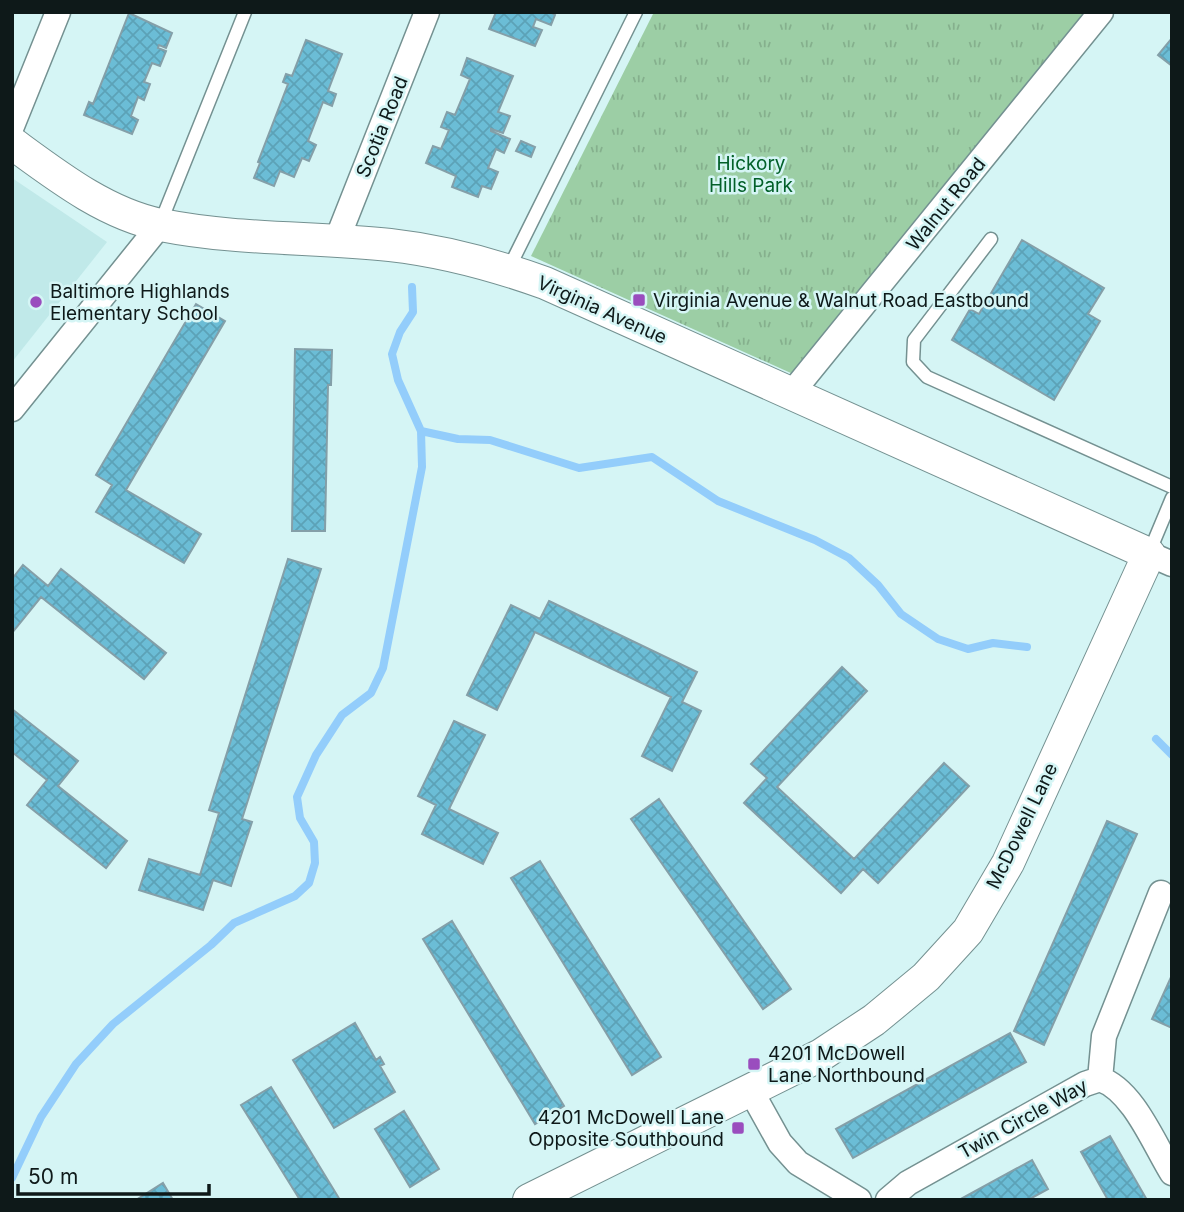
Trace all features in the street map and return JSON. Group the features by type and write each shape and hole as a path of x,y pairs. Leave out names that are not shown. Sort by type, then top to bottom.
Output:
{"street":[{"path":"12,125 58,12"},
{"name":"Scotia Road","path":"336,242 427,12"},
{"name":"Walnut Road","path":"790,395 1101,12"},
{"name":"Virginia Avenue","path":"12,143 60,178 95,199 160,225 434,252 507,270 545,283 1160,559"},
{"path":"12,408 160,225"},
{"name":"McDowell Lane","path":"530,1200 821,1055 874,1020 926,977 968,931 1008,863 1160,559"},
{"name":"Twin Circle Way","path":"888,1200 908,1183 1085,1084 1100,1079 1104,1036 1161,893"},
{"path":"1100,1079 1114,1083 1125,1094 1172,1173"},
{"path":"751,1091 780,1143 798,1163 859,1200"}],"lane":[{"path":"160,225 245,12"},
{"path":"507,270 636,12"},
{"path":"991,239 914,341 914,362 927,377 1172,487"},
{"path":"1160,559 1172,498"}],"shaded area":[{"name":"Baltimore Highlands Elementary School","path":"12,178 107,242 12,362"}],"green space":[{"name":"Hickory Hills Park","path":"654,12 1092,12 793,374 531,256"}],"building":[{"path":"496,12 550,12 555,15 551,25 536,19 533,27 542,30 535,46 489,29"},
{"path":"129,13 172,33 166,48 159,45 158,48 166,51 160,66 152,63 144,82 150,84 144,100 138,97 131,116 138,120 132,134 84,115 89,102 93,104"},
{"path":"1172,38 1172,66 1158,55"},
{"path":"306,40 342,54 328,91 336,94 332,106 323,102 308,141 316,145 309,161 302,158 294,177 280,171 274,186 254,178 288,84 283,82 286,74 292,76"},
{"path":"467,58 513,76 498,112 510,116 503,133 491,129 510,139 504,153 496,149 488,168 498,172 491,189 482,186 478,197 452,187 456,176 426,163 433,146 441,149 449,130 441,127 447,112 455,115 470,79 461,75"},
{"path":"521,141 535,147 531,157 516,151"},
{"path":"1022,240 1104,288 1088,314 1100,321 1054,400 952,340 970,309 979,314"},
{"path":"196,304 225,321 126,490 201,534 184,563 96,512 112,485 96,475"},
{"path":"295,349 332,350 331,385 328,385 325,531 292,531"},
{"path":"288,559 321,569 242,819 252,822 231,886 213,880 203,910 139,890 149,859 200,875 219,813 209,810"},
{"path":"23,565 48,586 61,569 166,653 144,679 41,597 12,633 12,579"},
{"path":"549,601 697,672 682,702 701,711 672,771 642,756 671,697 535,632 497,710 467,695 511,605 540,619"},
{"path":"842,667 867,691 777,787 854,859 944,763 969,786 878,883 863,869 841,893 744,803 767,778 751,764"},
{"path":"12,709 78,761 58,786 127,841 106,868 27,805 47,780 12,752"},
{"path":"454,721 485,735 449,809 498,833 483,864 422,834 436,805 418,796"},
{"path":"659,799 791,989 763,1009 631,819"},
{"path":"1107,821 1137,834 1044,1045 1014,1031"},
{"path":"540,861 661,1057 632,1075 511,878"},
{"path":"452,921 564,1106 535,1124 423,939"},
{"path":"1172,975 1172,1028 1152,1019"},
{"path":"355,1023 376,1060 380,1057 384,1064 380,1066 395,1092 334,1128 293,1060"},
{"path":"1010,1033 1026,1062 853,1158 836,1129"},
{"path":"271,1087 340,1200 300,1200 241,1105"},
{"path":"404,1111 439,1169 410,1187 375,1129"},
{"path":"1110,1136 1147,1200 1108,1200 1081,1152"},
{"path":"1032,1160 1048,1189 1028,1200 959,1200"},
{"path":"163,1183 173,1200 136,1200"}],"waterway":[{"path":"12,1178 41,1117 76,1064 113,1024 211,945 234,923 295,896 309,883 315,863 314,842 300,818 297,797 316,755 342,715 371,693 383,668 422,467 421,431 398,380 392,354 400,332 413,312 412,287"},
{"path":"421,431 458,439 490,440 579,468 652,457 718,501 815,540 849,558 878,585 901,614 938,639 968,649 993,643 1027,647"},
{"path":"1156,739 1172,755"}],"place":[{"name":"Virginia Avenue & Walnut Road Eastbound","path":"639,300"},
{"name":"Baltimore Highlands Elementary School","path":"36,302"},
{"name":"4201 McDowell Lane Northbound","path":"754,1064"},
{"name":"4201 McDowell Lane Opposite Southbound","path":"738,1128"}]}
